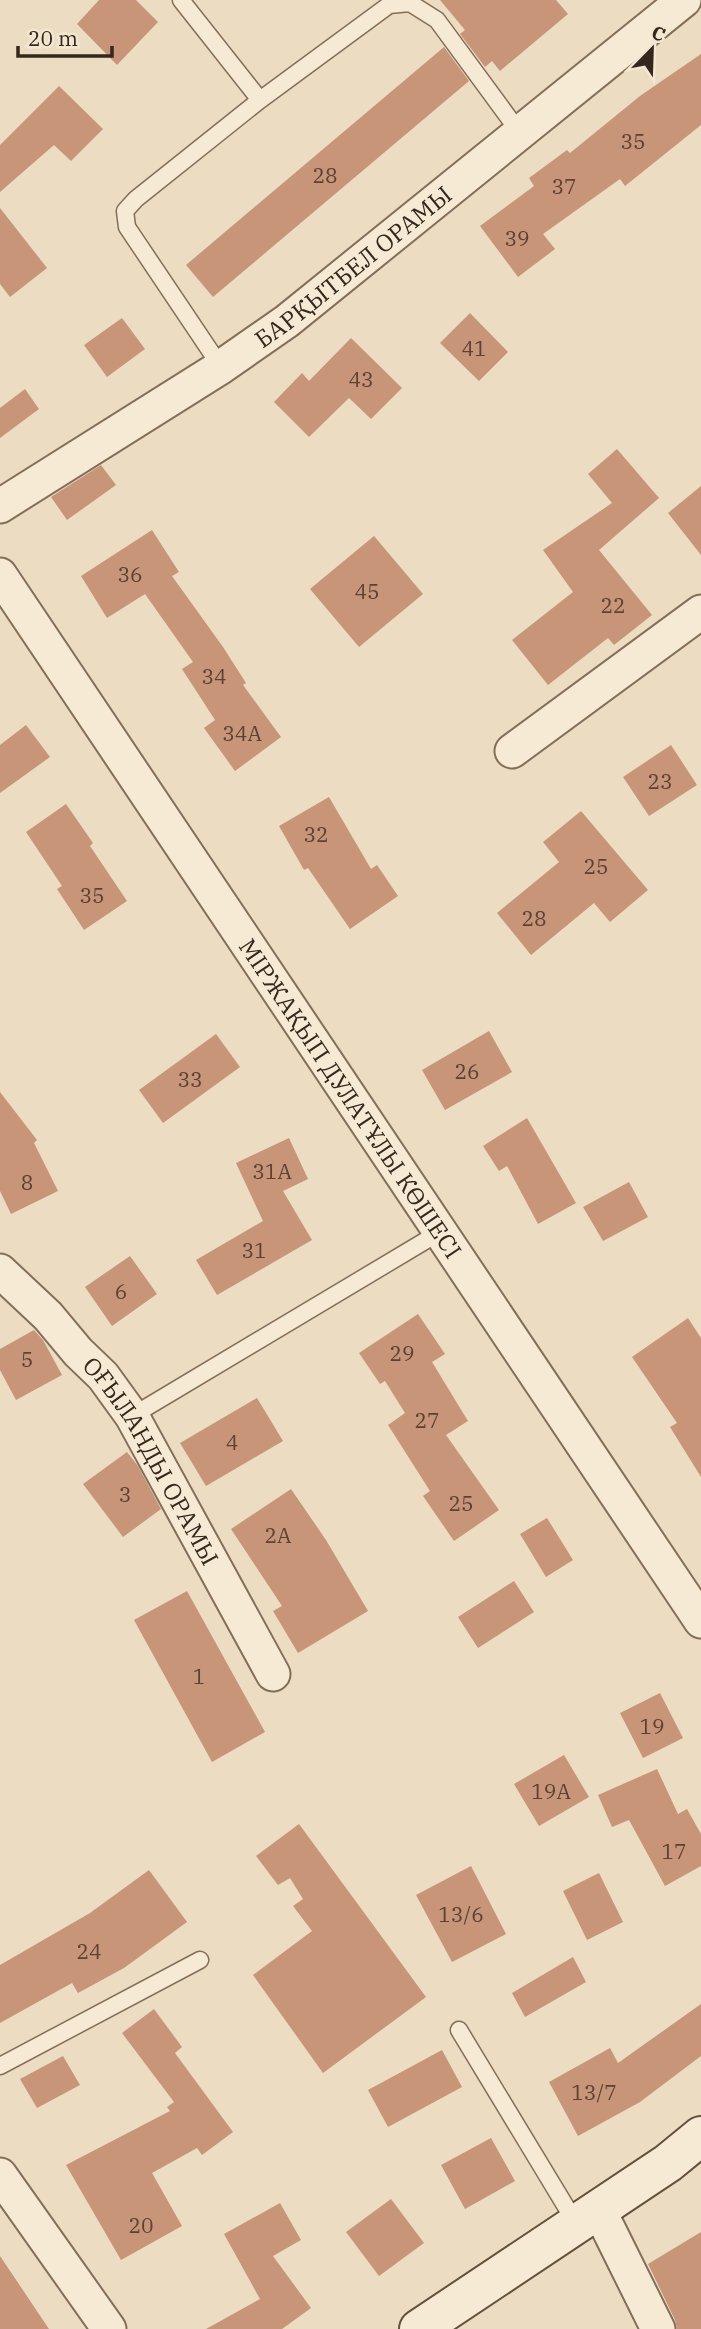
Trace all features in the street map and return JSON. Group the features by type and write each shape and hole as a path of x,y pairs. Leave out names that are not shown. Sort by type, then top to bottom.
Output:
{"main road":[{"path":"419,2329 668,2163 701,2136"}],"street":[{"name":"БАРҚЫТБЕЛ ОРАМЫ","path":"0,506 221,367 287,321 684,0"},
{"name":"МІРЖАҚЫП ДУЛАТҰЛЫ КӨШЕСІ","path":"0,575 701,1621"},
{"path":"512,751 701,612"},
{"name":"ОҒЫЛАНДЫ ОРАМЫ","path":"0,1271 48,1316 78,1352 103,1376 132,1416 273,1674"},
{"path":"0,2175 109,2329"},
{"path":"588,2217 658,2329"}],"lane":[{"path":"181,0 260,100"},
{"path":"221,367 127,227 125,211 136,199 260,100 389,5 410,4 437,20 520,133"},
{"path":"132,1416 440,1232"},
{"path":"0,2066 200,1960"},
{"path":"459,2030 588,2217"}],"building":[{"path":"99,0 136,0 158,22 117,65 77,24"},
{"path":"440,0 556,0 568,14 500,71 492,61 485,67 460,34 465,30"},
{"path":"444,47 469,81 213,297 186,265"},
{"path":"701,54 701,125 625,186 620,179 543,234 555,249 518,277 480,226 534,186 529,178 567,150 570,153 640,96"},
{"path":"59,86 103,129 71,161 54,145 0,192 0,145"},
{"path":"0,208 47,268 10,297 0,284"},
{"path":"470,313 508,352 479,381 440,343"},
{"path":"122,318 145,349 107,377 84,345"},
{"path":"351,338 402,388 371,419 349,398 309,437 274,402 302,373 309,381"},
{"path":"25,389 39,409 0,438 0,408"},
{"path":"617,449 659,498 599,550 652,615 614,645 608,638 548,685 512,640 573,592 543,550 612,503 588,474"},
{"path":"101,465 116,485 67,520 51,497"},
{"path":"701,486 701,555 668,513"},
{"path":"152,530 179,572 172,576 223,647 246,683 243,685 281,737 235,771 204,728 215,720 182,669 193,662 145,594 107,618 81,576"},
{"path":"374,536 423,594 359,647 310,589"},
{"path":"26,725 50,757 0,793 0,745"},
{"path":"671,745 697,785 649,816 623,777"},
{"path":"329,797 371,869 377,865 398,896 350,929 308,868 304,870 279,826"},
{"path":"66,804 127,901 84,930 57,889 62,886 26,832"},
{"path":"581,811 648,890 610,922 594,903 531,955 497,913 559,862 543,842"},
{"path":"489,1031 512,1072 445,1110 422,1070"},
{"path":"216,1034 240,1067 163,1123 139,1090"},
{"path":"0,1092 37,1140 34,1143 58,1191 11,1214 0,1191"},
{"path":"527,1118 576,1203 538,1224 507,1166 499,1171 483,1146"},
{"path":"289,1138 308,1179 283,1191 312,1240 217,1295 196,1260 263,1221 236,1163"},
{"path":"629,1182 648,1217 603,1241 583,1207"},
{"path":"130,1256 157,1294 112,1326 85,1287"},
{"path":"418,1314 445,1354 432,1362 468,1421 446,1435 499,1510 454,1541 423,1496 430,1491 388,1425 405,1413 385,1381 380,1384 359,1353"},
{"path":"688,1318 701,1338 701,1477 670,1427 677,1423 632,1357"},
{"path":"34,1330 43,1340 62,1375 16,1400 0,1370 0,1349"},
{"path":"257,1398 283,1441 206,1486 180,1443"},
{"path":"127,1452 138,1466 161,1509 123,1537 83,1484"},
{"path":"291,1489 326,1540 368,1611 298,1653 273,1611 282,1606 231,1529"},
{"path":"547,1518 573,1560 546,1577 520,1534"},
{"path":"514,1581 534,1612 478,1648 458,1617"},
{"path":"187,1591 265,1732 212,1762 134,1620"},
{"path":"660,1693 683,1738 643,1758 620,1713"},
{"path":"564,1755 589,1797 539,1826 514,1784"},
{"path":"657,1769 678,1814 687,1809 701,1834 701,1866 665,1886 629,1820 612,1827 598,1795"},
{"path":"299,1824 426,1997 323,2073 253,1975 312,1931 293,1906 303,1899 290,1878 278,1885 256,1856"},
{"path":"471,1866 506,1934 452,1962 416,1895"},
{"path":"149,1870 187,1922 124,1968 78,1993 72,1983 0,2023 0,1965 90,1913"},
{"path":"599,1873 623,1922 587,1940 563,1891"},
{"path":"573,1957 586,1982 525,2017 512,1993"},
{"path":"701,2004 701,2056 640,2102 578,2136 549,2082 610,2048 618,2063"},
{"path":"154,2009 182,2047 175,2053 233,2132 202,2155 197,2148 152,2173 182,2226 121,2260 66,2165 170,2111 167,2107 174,2102 122,2033"},
{"path":"442,2050 462,2087 388,2127 368,2090"},
{"path":"63,2056 80,2085 37,2108 20,2079"},
{"path":"491,2138 515,2181 465,2209 441,2165"},
{"path":"391,2199 424,2243 379,2276 346,2232"},
{"path":"280,2203 301,2240 273,2256 311,2308 282,2329 206,2329 260,2299 224,2234"},
{"path":"701,2232 701,2329 677,2329 648,2264"},
{"path":"0,2256 49,2329 0,2329"}]}
